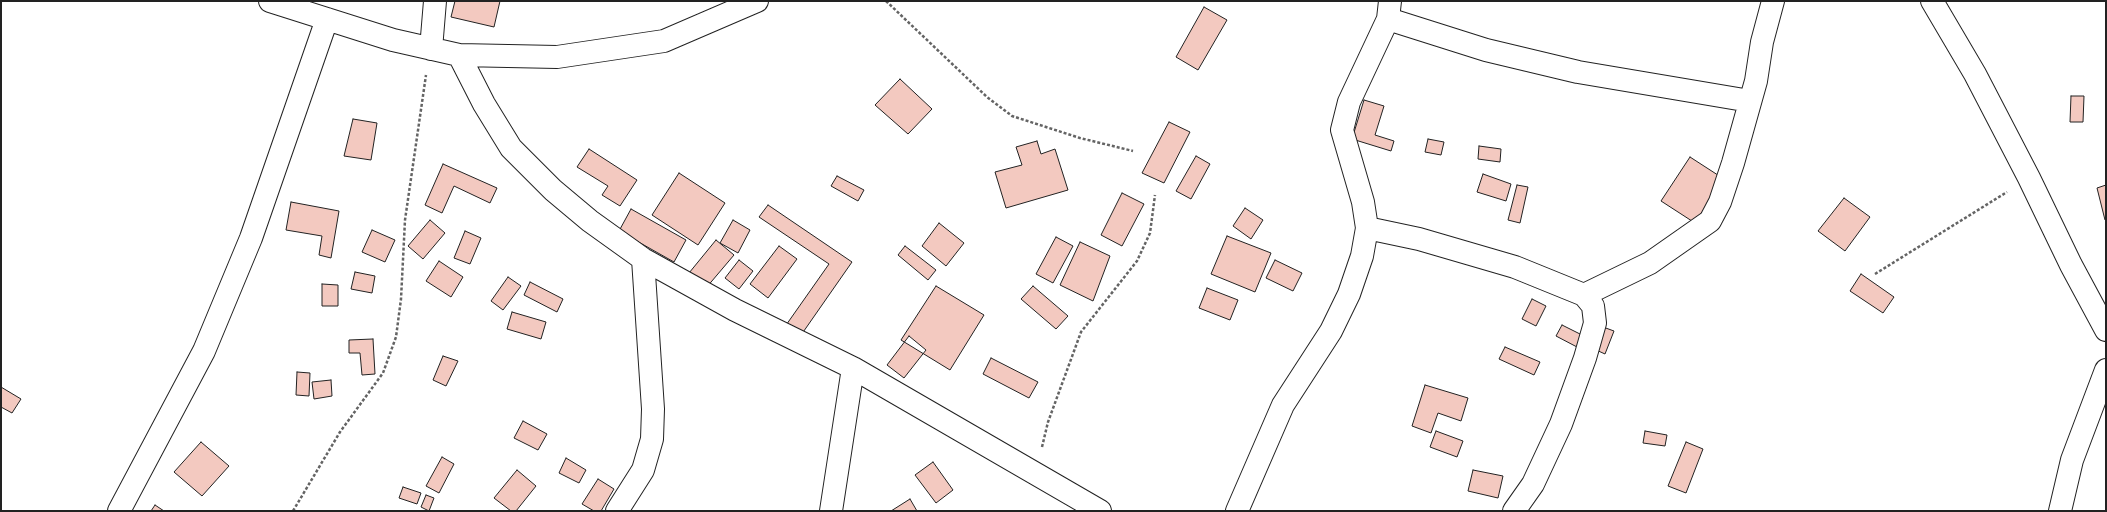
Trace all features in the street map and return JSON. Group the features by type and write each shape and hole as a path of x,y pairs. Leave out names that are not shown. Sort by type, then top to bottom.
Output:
{"street":[{"path":"270,1 393,40 458,55 557,57 664,41 758,1"},
{"path":"431,49 435,1"},
{"path":"1584,295 1650,263 1710,221 1720,202 1750,101 1773,1"},
{"path":"1932,1 1975,74 2029,178 2071,265 2106,330"},
{"path":"1237,511 1283,405 1331,331 1349,294 1362,256 1367,228 1363,202 1342,130 1348,102 1389,10 1486,50 1578,72 1750,101"},
{"path":"119,511 204,351 252,238 327,19"},
{"path":"458,55 484,104 511,148 553,190 590,221 643,259 735,310 853,368 1037,473 1100,511"},
{"path":"1367,228 1419,239 1515,267 1584,295 1593,306 1595,324 1585,358 1561,424 1533,484 1514,511"},
{"path":"617,511 643,470 652,439 653,409 643,259"},
{"path":"831,511 853,368"},
{"path":"2060,511 2072,460 2106,370"}],"path":[{"path":"886,1 987,97 1012,116 1080,138 1133,151"},
{"path":"293,511 340,432 383,373 396,337 401,299 405,220 420,110 431,49"},
{"path":"1875,274 2029,178"},
{"path":"1037,473 1048,422 1081,332 1137,261 1150,233 1155,195"}],"building":[{"path":"455,1 500,1 494,27 451,17"},
{"path":"1204,7 1227,20 1198,70 1176,57"},
{"path":"900,79 932,109 908,134 875,105"},
{"path":"2071,96 2084,96 2083,122 2070,122"},
{"path":"1364,100 1384,106 1375,135 1394,141 1391,151 1352,139"},
{"path":"353,119 377,123 371,160 344,156"},
{"path":"1169,122 1190,132 1164,183 1142,173"},
{"path":"1428,139 1444,142 1441,155 1425,152"},
{"path":"1037,141 1041,154 1055,149 1068,190 1006,208 995,172 1022,165 1016,147"},
{"path":"1479,146 1501,149 1500,162 1478,159"},
{"path":"589,149 637,180 620,206 602,195 608,186 577,167"},
{"path":"1196,156 1210,164 1191,199 1176,191"},
{"path":"1690,157 1724,179 1695,223 1661,201"},
{"path":"443,164 497,188 490,203 454,186 442,213 425,205"},
{"path":"679,173 725,203 698,245 652,215"},
{"path":"1483,174 1511,184 1506,201 1477,192"},
{"path":"837,176 864,190 858,201 831,186"},
{"path":"1517,185 1528,187 1520,223 1508,220"},
{"path":"2106,185 2106,219 2105,220 2097,188"},
{"path":"1122,193 1144,204 1122,246 1101,235"},
{"path":"1844,198 1870,217 1845,251 1818,231"},
{"path":"291,202 339,211 331,258 319,255 322,236 286,230"},
{"path":"768,205 852,262 799,338 784,328 829,264 759,217"},
{"path":"1245,208 1263,220 1251,239 1233,226"},
{"path":"631,209 686,240 674,262 619,231"},
{"path":"430,220 445,233 423,259 408,246"},
{"path":"733,220 750,230 738,253 720,243"},
{"path":"939,223 964,243 946,266 922,246"},
{"path":"372,230 395,240 385,262 362,252"},
{"path":"465,231 481,238 470,264 454,258"},
{"path":"1227,236 1271,253 1255,292 1211,274"},
{"path":"1056,237 1073,246 1053,283 1036,274"},
{"path":"716,240 734,255 706,288 689,273"},
{"path":"1080,242 1110,256 1093,301 1060,285"},
{"path":"779,246 797,259 768,298 750,284"},
{"path":"905,246 936,270 928,280 898,255"},
{"path":"739,260 753,271 739,289 725,278"},
{"path":"1275,260 1302,273 1293,291 1266,278"},
{"path":"439,261 463,277 451,297 426,281"},
{"path":"355,272 375,276 372,293 351,289"},
{"path":"1861,274 1894,297 1883,313 1850,291"},
{"path":"508,277 521,286 503,310 491,301"},
{"path":"530,282 563,299 557,312 524,295"},
{"path":"322,284 338,285 338,306 322,306"},
{"path":"936,286 984,315 950,370 901,340"},
{"path":"1033,286 1068,316 1056,329 1021,299"},
{"path":"1207,288 1238,300 1230,320 1199,308"},
{"path":"1532,299 1546,306 1536,326 1522,319"},
{"path":"512,312 546,322 541,339 507,329"},
{"path":"1562,325 1582,335 1577,347 1556,336"},
{"path":"1603,327 1614,331 1605,354 1594,349"},
{"path":"909,336 926,350 904,378 887,365"},
{"path":"373,339 375,374 362,375 360,353 349,353 349,340"},
{"path":"1505,347 1540,362 1534,375 1499,359"},
{"path":"443,356 458,361 446,386 433,380"},
{"path":"991,358 1038,382 1029,398 983,374"},
{"path":"297,372 310,373 309,396 296,395"},
{"path":"331,380 332,396 314,399 312,382"},
{"path":"1425,385 1468,398 1461,421 1438,413 1431,433 1412,426"},
{"path":"1,387 21,399 12,413 1,407"},
{"path":"523,421 547,434 538,450 514,438"},
{"path":"1436,431 1463,441 1457,457 1430,447"},
{"path":"1645,431 1667,435 1665,446 1643,443"},
{"path":"201,442 229,466 202,496 174,472"},
{"path":"1686,442 1703,449 1686,493 1668,486"},
{"path":"442,457 454,464 439,493 426,486"},
{"path":"566,458 586,470 579,483 559,473"},
{"path":"933,462 953,490 936,503 915,475"},
{"path":"517,470 536,486 516,511 511,511 494,498"},
{"path":"1473,470 1503,476 1498,498 1468,491"},
{"path":"598,479 614,489 601,511 594,511 582,504"},
{"path":"403,487 421,493 417,504 399,498"},
{"path":"426,495 434,498 429,511 421,507"},
{"path":"910,499 917,511 891,511"},
{"path":"155,505 164,511 151,511"}]}
